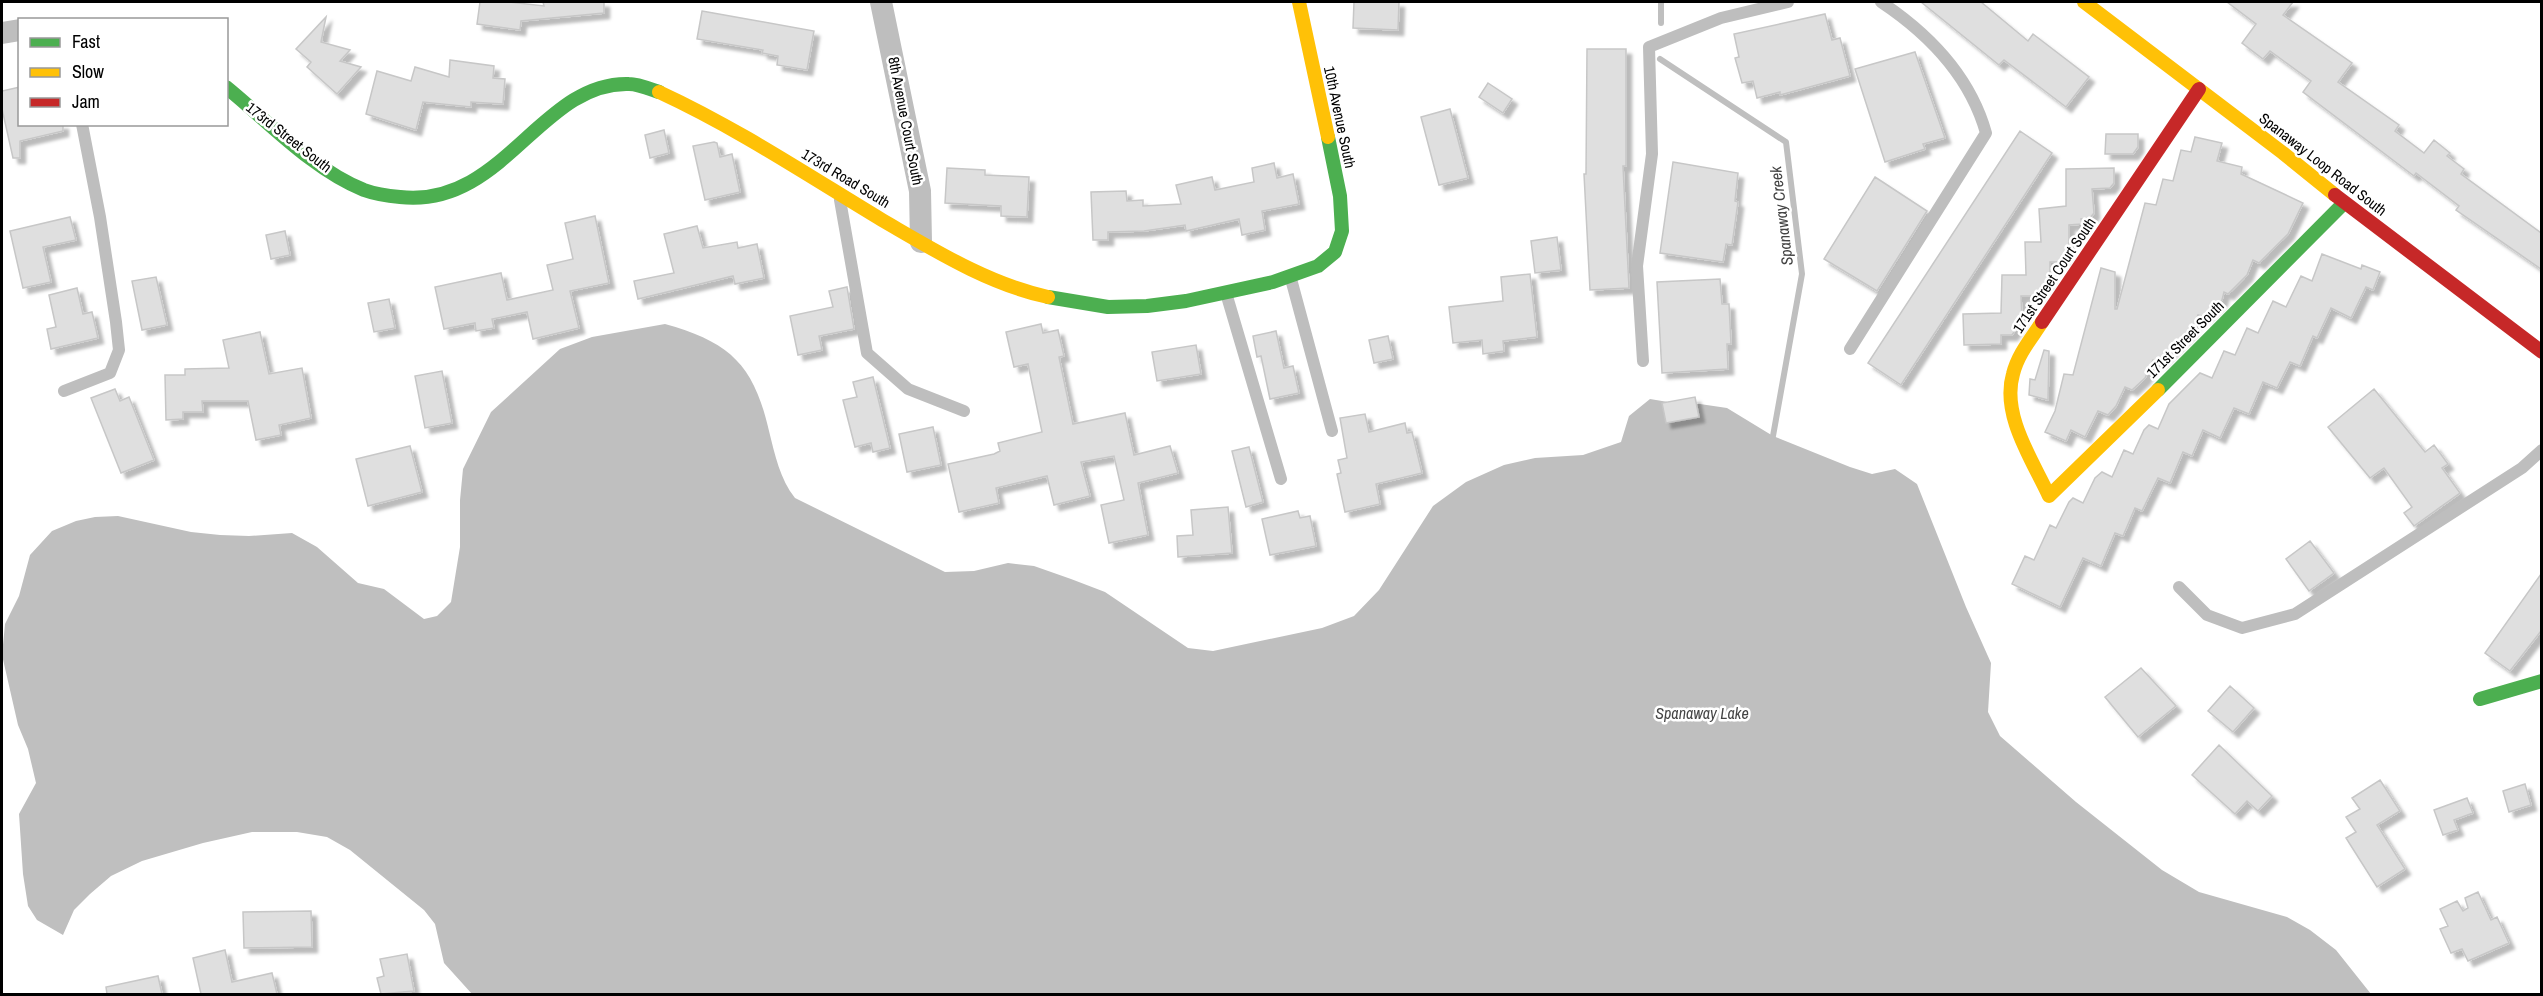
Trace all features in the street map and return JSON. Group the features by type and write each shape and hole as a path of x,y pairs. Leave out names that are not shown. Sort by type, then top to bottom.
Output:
{"street":[{"name":"8th Avenue Court South","path":"881,2 920,191 921,242"},
{"name":"10th Avenue South","path":"1299,2 1340,196 1341,239"},
{"name":"Spanaway Loop Road South","path":"2084,2 2541,352"},
{"path":"2,33 18,30"},
{"name":"173rd Road South","path":"354,185 365,191 403,198 419,198 458,189 502,160 578,97 622,84 657,90 764,148 960,264 1028,294 1111,308 1194,300 1291,278 1327,260 1341,239"},
{"name":"173rd Street South","path":"228,89 325,167 354,185"},
{"name":"171st Street Court South","path":"2049,496 2016,423 2011,383 2020,353 2199,89"},
{"name":"171st Street South","path":"2049,496 2085,463 2344,203"},
{"path":"2480,699 2541,681"}],"lane":[{"path":"1643,361 1637,266 1652,154 1649,47 1721,18 1788,2"},
{"path":"1850,349 1986,133 1982,116 1957,71 1936,46 1909,21 1881,2"},
{"path":"64,392 110,373 119,350 100,217 82,126"},
{"path":"839,193 867,353 908,389 964,411"},
{"path":"1291,278 1332,431"},
{"path":"1226,292 1281,479"},
{"path":"2179,587 2207,615 2242,628 2295,614 2522,468 2541,450"}],"water":[{"name":"Spanaway Lake","path":"665,324 688,331 723,348 747,373 763,408 782,475 795,498 945,572 974,571 1008,563 1034,566 1071,579 1105,592 1188,648 1213,651 1322,628 1354,616 1379,590 1433,506 1466,482 1504,465 1535,458 1583,455 1621,442 1629,416 1650,399 1727,408 1773,436 1850,467 1872,474 1895,469 1917,484 1991,663 1988,712 2000,736 2076,802 2162,870 2199,892 2287,917 2310,930 2336,950 2371,994 472,994 444,963 435,924 424,910 350,850 327,837 297,832 252,832 203,843 142,861 111,876 90,894 74,910 63,935 37,920 28,906 23,874 19,814 36,783 28,749 18,725 2,655 5,624 19,596 30,555 52,531 76,521 118,516 191,532 220,535 249,536 292,533 317,547 358,583 384,589 424,619 437,616 451,602 460,547 460,500 463,469 491,412 560,349 592,337"}],"building":[{"path":"480,2 509,2 544,6 543,2 604,2 604,13 521,21 520,30 477,24"},
{"path":"1354,2 1399,2 1398,30 1353,28"},
{"path":"1921,2 1981,2 2028,41 2033,34 2089,77 2066,107 2004,60 1999,65"},
{"path":"2227,2 2293,2 2283,15 2352,63 2338,82 2399,125 2395,131 2424,153 2434,140 2450,153 2447,156 2464,169 2461,174 2541,233 2541,269 2456,210 2459,206 2416,173 2414,176 2303,92 2311,81 2270,51 2263,59 2242,43 2256,24"},
{"path":"702,11 814,31 807,70 777,65 778,56 762,53 763,50 697,39"},
{"path":"1825,14 1832,40 1840,38 1850,76 1780,95 1780,92 1757,98 1753,81 1742,83 1735,58 1739,57 1734,34"},
{"path":"326,17 321,42 350,50 340,61 361,67 337,94 307,67 311,62 296,49"},
{"path":"1587,49 1626,49 1626,166 1623,166 1629,288 1590,290 1584,174 1586,174"},
{"path":"1915,52 1945,138 1923,144 1925,149 1885,162 1855,69"},
{"path":"450,60 494,66 493,78 505,79 503,104 471,102 471,107 423,102 416,130 366,114 377,71 411,81 415,67 449,77"},
{"path":"1488,83 1512,99 1503,113 1479,97"},
{"path":"18,87 18,126 63,126 63,131 20,141 20,158 13,158 2,109 2,91"},
{"path":"1450,109 1468,178 1439,185 1421,117"},
{"path":"664,130 669,153 650,158 645,135"},
{"path":"2020,131 2052,153 1901,385 1868,363"},
{"path":"2106,134 2138,134 2138,147 2133,154 2105,154"},
{"path":"2195,137 2222,143 2217,161 2242,167 2241,174 2303,203 2288,234 2259,263 2253,260 2247,275 2228,294 2224,292 2222,300 2205,317 2198,315 2192,330 2159,363 2153,360 2145,378 2132,390 2125,387 2116,406 2108,415 2098,411 2085,437 2071,430 2066,441 2045,432 2055,411 2064,374 2073,375 2101,268 2115,272 2115,309 2117,309 2145,203 2156,205 2163,179 2173,181 2181,150 2191,152"},
{"path":"717,143 720,157 732,154 740,192 705,200 693,146"},
{"path":"1673,162 1738,173 1735,201 1738,202 1732,245 1726,244 1723,262 1660,253"},
{"path":"1274,163 1277,178 1293,174 1299,204 1262,211 1265,230 1242,235 1239,219 1186,231 1185,225 1144,231 1108,232 1108,240 1093,240 1091,192 1126,191 1127,201 1143,200 1143,206 1181,204 1176,185 1212,177 1215,190 1254,182 1252,168"},
{"path":"947,168 985,170 985,175 1029,177 1027,217 1001,216 1001,206 945,203"},
{"path":"2114,168 2114,183 2110,188 2092,189 2094,213 2090,218 2081,219 2082,224 2069,225 2069,249 2061,262 2050,262 2050,278 2037,296 2021,296 2022,320 2012,335 2001,335 2001,344 1964,345 1963,314 2001,313 2002,275 2026,275 2025,242 2041,242 2039,209 2066,206 2066,169"},
{"path":"1875,177 1927,211 1877,291 1824,259"},
{"path":"595,216 609,283 570,291 579,328 533,339 527,312 492,319 494,328 476,331 475,323 444,329 435,287 501,273 507,300 553,290 547,265 573,259 565,223"},
{"path":"70,217 76,240 43,247 51,282 23,288 10,231"},
{"path":"697,226 703,248 737,242 738,248 757,244 764,278 735,284 733,276 638,299 634,281 674,273 664,234"},
{"path":"285,231 290,255 271,259 266,235"},
{"path":"1557,237 1561,270 1535,273 1531,241"},
{"path":"2322,254 2361,269 2362,265 2380,272 2373,290 2366,287 2351,318 2331,308 2317,338 2313,336 2300,366 2290,362 2277,388 2263,382 2249,414 2234,408 2220,438 2203,430 2192,456 2183,452 2170,483 2158,478 2142,511 2135,508 2123,536 2115,533 2101,566 2083,558 2060,607 2012,584 2025,556 2034,560 2050,525 2056,528 2069,502 2073,498 2083,503 2095,478 2102,472 2112,477 2124,450 2133,454 2144,430 2149,425 2158,429 2169,404 2200,373 2212,378 2224,351 2235,355 2247,328 2258,333 2273,301 2286,307 2301,276 2312,281"},
{"path":"1530,274 1537,337 1503,341 1504,351 1483,354 1482,340 1453,343 1449,307 1503,301 1501,277"},
{"path":"156,277 167,325 142,330 132,281"},
{"path":"1720,279 1722,304 1729,304 1731,344 1727,344 1728,369 1662,373 1657,282"},
{"path":"847,287 854,329 819,336 822,350 798,355 790,316 833,307 829,291"},
{"path":"77,288 83,314 92,312 98,338 51,349 47,329 56,327 49,295"},
{"path":"389,299 395,328 374,332 368,303"},
{"path":"1041,324 1043,333 1058,330 1064,356 1059,357 1073,424 1125,413 1134,455 1170,446 1178,473 1138,483 1148,535 1109,543 1101,505 1124,500 1114,456 1081,462 1090,496 1054,505 1047,476 996,488 999,503 959,512 948,464 994,454 1000,451 998,443 1042,432 1028,364 1014,367 1006,332"},
{"path":"1276,331 1284,368 1293,366 1299,393 1270,399 1261,356 1257,357 1253,336"},
{"path":"260,332 269,374 302,368 311,418 279,425 281,435 256,440 248,401 202,401 203,412 183,412 183,419 166,420 165,375 185,375 185,369 229,368 223,340"},
{"path":"1388,336 1393,359 1374,363 1369,340"},
{"path":"1196,345 1201,374 1157,381 1152,352"},
{"path":"2044,350 2049,351 2048,400 2029,395 2030,379 2035,380"},
{"path":"442,371 452,423 425,428 415,376"},
{"path":"873,377 890,448 873,452 871,443 855,447 843,400 857,397 853,382"},
{"path":"115,389 120,401 129,397 154,460 121,473 91,398"},
{"path":"2374,389 2425,452 2434,445 2448,464 2442,468 2460,493 2414,526 2404,513 2412,507 2384,468 2370,478 2328,427"},
{"path":"1695,397 1699,417 1666,423 1662,403"},
{"path":"1365,414 1369,432 1405,423 1407,433 1412,432 1422,473 1376,484 1380,504 1345,512 1337,474 1341,473 1338,460 1347,458 1340,418"},
{"path":"933,427 941,465 907,472 899,434"},
{"path":"410,446 422,492 368,506 356,459"},
{"path":"1249,447 1263,502 1246,507 1232,451"},
{"path":"1228,507 1232,553 1178,557 1177,536 1193,535 1191,510"},
{"path":"1298,511 1300,518 1310,516 1316,546 1270,555 1262,519"},
{"path":"2310,541 2334,573 2309,591 2286,559"},
{"path":"2541,574 2541,631 2510,671 2485,653"},
{"path":"2141,668 2176,706 2138,737 2105,697"},
{"path":"2230,686 2254,708 2233,732 2208,711"},
{"path":"2219,745 2272,796 2258,811 2247,801 2235,814 2192,775"},
{"path":"2380,780 2400,811 2377,825 2405,869 2377,887 2346,838 2356,832 2346,817 2360,809 2352,798"},
{"path":"2525,784 2531,805 2509,812 2503,791"},
{"path":"2467,798 2473,813 2454,820 2458,830 2443,835 2434,810"},
{"path":"2478,892 2491,920 2497,917 2509,943 2468,961 2462,949 2451,953 2440,929 2448,926 2440,909 2457,901 2463,911 2468,908 2465,898"},
{"path":"311,911 312,947 244,948 243,912"},
{"path":"225,950 232,982 272,973 277,994 201,994 193,958"},
{"path":"407,954 414,991 381,994 377,978 384,976 380,959"},
{"path":"158,976 162,994 107,994 106,987"}],"waterway":[{"name":"Spanaway Creek","path":"1661,2 1661,23"},
{"name":"Spanaway Creek","path":"1660,59 1786,142 1802,274 1773,436"}],"traffic: fast":[{"path":"228,89 292,144 327,170 364,190 400,197 436,195 467,184 495,166 571,102 598,88 629,84 659,92"},
{"path":"1048,297 1108,307 1147,306 1186,301 1273,282 1318,266 1335,252 1342,231 1340,196 1328,137"},
{"path":"2158,390 2344,203"},
{"path":"2480,699 2542,681"}],"traffic: slow":[{"path":"1299,2 1328,137"},
{"path":"2084,2 2335,195"},
{"path":"659,92 745,137 942,254 1004,284 1048,297"},
{"path":"2042,322 2018,360 2010,390 2011,405 2020,437 2049,496 2158,390"}],"traffic: jam":[{"path":"2042,322 2199,89"},
{"path":"2335,195 2542,352"}]}
